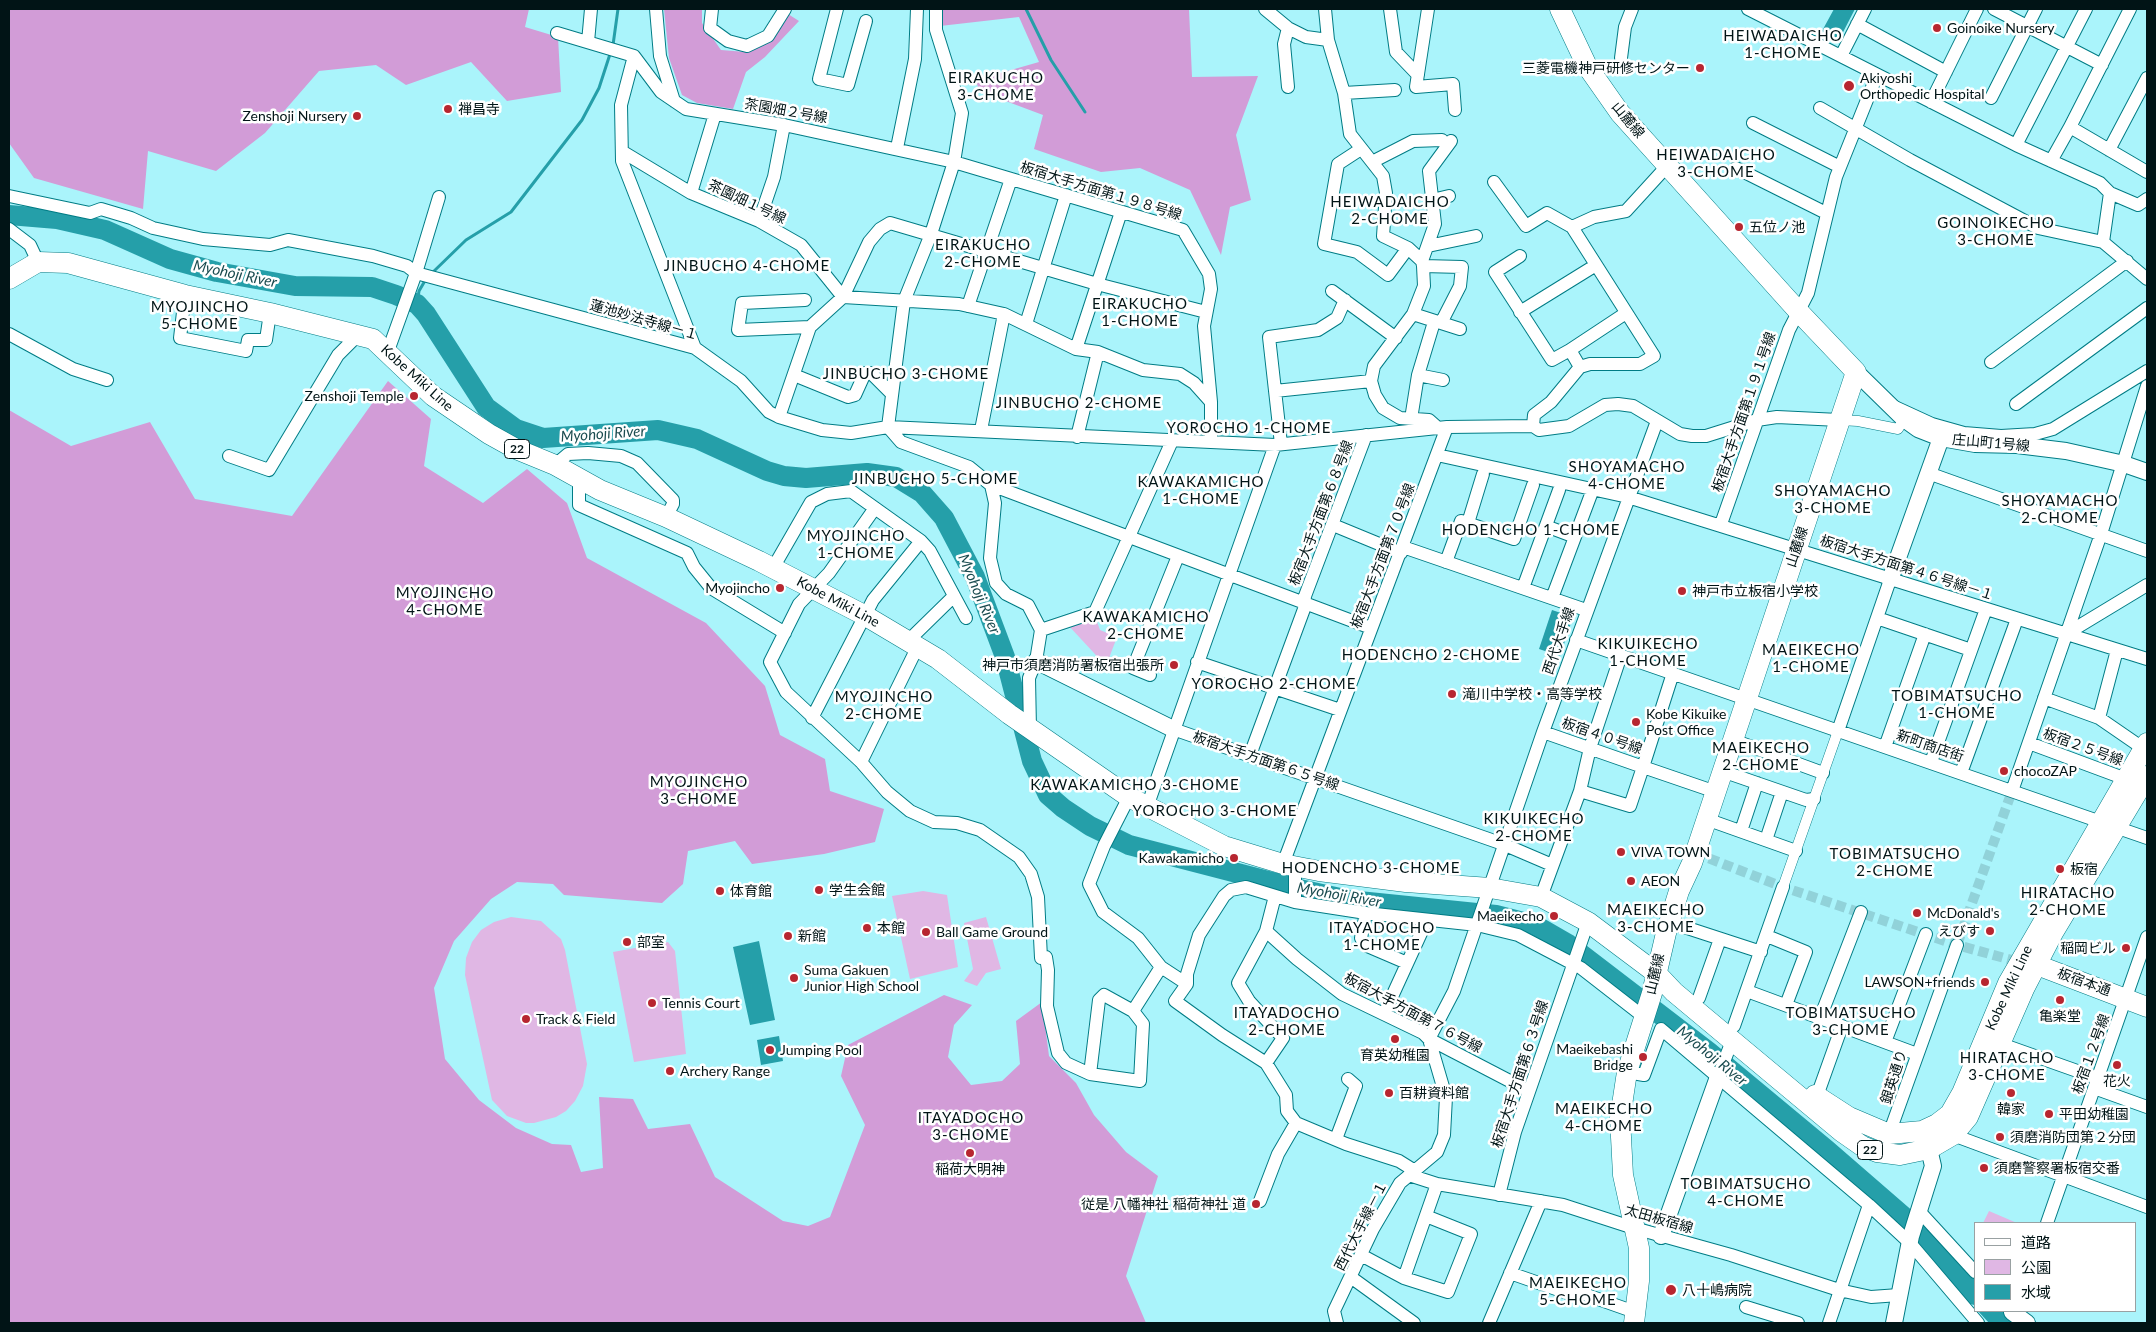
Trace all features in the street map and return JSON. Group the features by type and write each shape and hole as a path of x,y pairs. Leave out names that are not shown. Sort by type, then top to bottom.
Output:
{"main road":[{"name":"山麓線","path":"1563,10 1587,66 1620,113 1799,312 1856,372 1716,792 1669,922 1645,1015 1627,1072 1621,1112 1622,1154 1623,1175 1639,1248 1639,1281 1635,1318"},
{"path":"9,279 38,262"},
{"name":"Kobe Miki Line","path":"38,262 68,263 185,295 270,313 374,339 388,351 408,374 460,416 516,448 556,465 579,479 666,517 773,568 864,615 913,644 1028,728 1128,797 1224,846 1291,869 1487,895 1541,897 1585,931 1674,992 1842,1132 1862,1146 1893,1155 1909,1154 1929,1149 1945,1130 2008,983 2031,959"},
{"name":"22","path":"2109,824 2126,779 2145,746"},
{"name":"22","path":"2031,959 2109,824 2147,776"},
{"name":"Kobe Miki Line","path":"1654,980 1679,981 1699,998 1731,1040 1849,1117 1896,1134 1945,1130 1968,1117 2001,1044 2031,959"},
{"name":"板宿本通","path":"2031,959 2135,993 2147,1006"}],"street":[{"path":"588,42 591,9"},
{"path":"656,9 660,56 674,101"},
{"path":"712,9 710,28 728,41 747,46 768,36 785,9"},
{"path":"837,9 819,79 848,85 866,22"},
{"path":"896,148 915,58 917,9"},
{"path":"936,9 936,30 962,113 954,162 931,234 904,301 888,427 901,442 969,467 992,485 1371,628"},
{"path":"1265,9 1288,28 1306,37 1328,40"},
{"path":"1325,9 1328,40 1344,93 1350,134 1383,176 1386,194 1383,236 1408,248 1422,263 1462,267 1460,286 1438,322 1418,375 1411,419"},
{"path":"1390,9 1396,52 1418,75"},
{"path":"1428,9 1416,86 1453,84 1455,110"},
{"path":"1621,58 1625,27 1632,9"},
{"path":"1748,9 2016,145 2100,183 2110,193 2138,205 2147,199"},
{"path":"1841,56 1865,9"},
{"path":"1931,102 1977,9"},
{"path":"1994,9 2102,65"},
{"path":"1991,98 2036,9"},
{"path":"2016,145 2086,9"},
{"path":"2051,161 2130,9"},
{"path":"1857,24 1946,72"},
{"path":"1288,28 1284,44 1288,87"},
{"path":"557,33 634,56 621,105 622,161 695,348"},
{"name":"茶園畑２号線","path":"634,56 662,92 686,109 784,125 954,162"},
{"name":"板宿大手方面第１９１号線","path":"1721,524 1789,330 1808,293 1826,213 1840,166 1877,75"},
{"path":"2109,150 2147,78"},
{"path":"1344,93 1395,90"},
{"path":"1820,108 1851,124 1854,129 2038,228 2103,242 2147,279"},
{"path":"691,193 715,114"},
{"path":"1753,124 1840,166"},
{"path":"759,221 774,177 784,125"},
{"path":"2070,126 2147,172"},
{"path":"1372,162 1413,141 1446,141 1429,171 1435,224 1422,263 1424,286 1414,314 1380,356 1374,366 1371,381 1375,395 1383,408 1400,418 1428,420 1443,428"},
{"path":"1361,149 1338,164 1324,244 1357,252 1388,275 1408,248"},
{"name":"茶園畑１号線","path":"623,152 691,193 759,221 801,245 844,296"},
{"name":"板宿大手方面第１９８号線","path":"954,162 1182,230 1209,274 1211,289 1204,326 1211,402 1211,442"},
{"path":"1572,227 1594,217 1626,211 1668,165"},
{"path":"1736,168 1826,213"},
{"path":"968,306 1011,179"},
{"path":"1494,182 1526,226 1547,213 1572,227 1654,356 1640,364 1590,364 1580,367 1550,402 1534,416 1533,426"},
{"path":"2103,242 2110,193"},
{"path":"1026,324 1066,195"},
{"name":"蓮池妙法寺線－１","path":"9,196 90,213 101,208 154,228 203,239 270,245 288,240 373,256 407,266 418,274 695,348 742,381 769,412 779,417 822,430 851,433 888,427 981,430 1077,437 1278,445 1443,428 1533,426 1539,430 1569,426 1605,405 1618,404 1633,406 1680,434 1692,436 1706,436 1757,420 1777,417 1839,420"},
{"path":"1432,200 1449,196"},
{"path":"388,351 409,290 418,274 439,197"},
{"path":"1076,349 1121,212"},
{"path":"779,417 810,327 844,296 869,242 880,229 890,223 1097,284 1206,312"},
{"path":"9,229 30,245 38,262"},
{"path":"1428,246 1476,236"},
{"path":"1520,256 1495,272 1552,360 1626,313"},
{"path":"1991,362 2127,262"},
{"path":"1520,312 1596,265"},
{"path":"1332,290 1396,338"},
{"path":"185,295 180,338 246,351 248,340 266,340 270,313"},
{"path":"844,296 968,306 1004,314 1076,349 1098,352 1143,370 1180,374 1194,383 1211,402"},
{"path":"805,300 742,302 738,330 810,327"},
{"path":"1147,807 1228,574 1278,445 1269,337 1318,330 1337,318 1344,300"},
{"path":"2016,404 2147,308"},
{"path":"981,430 1004,314"},
{"path":"1414,314 1460,329"},
{"path":"9,334 73,369 107,380"},
{"path":"229,456 268,470 338,354 359,334"},
{"path":"1570,350 1580,367"},
{"path":"1077,437 1098,352"},
{"path":"1890,405 1932,424 1964,433 2001,436 2035,434 2052,429 2147,371"},
{"path":"794,374 848,397 855,395 865,373 872,372 891,393"},
{"name":"庄山町1号線","path":"1856,372 1904,419 1918,428 1941,438 1975,444 2066,451 2124,464 2147,472"},
{"path":"1418,375 1443,380"},
{"path":"1274,392 1371,381"},
{"path":"2012,791 2101,534 2147,386"},
{"path":"1839,420 1858,421 1898,429 1904,419"},
{"name":"西代大手線","path":"1478,924 1503,844 1542,732 1656,421"},
{"name":"板宿大手方面第７０号線","path":"1291,869 1315,778 1402,550 1437,454 1443,428"},
{"name":"板宿大手方面第６８号線","path":"1250,755 1366,435"},
{"path":"1661,1236 1941,438"},
{"path":"1041,630 1095,612 1172,441"},
{"path":"556,465 568,454 588,453 621,456 636,463 673,500 673,504 666,517"},
{"name":"板宿大手方面第４６号線－１","path":"1437,454 1628,496 1721,524 1890,580 2147,659"},
{"path":"1928,473 2147,551"},
{"path":"1468,523 1484,474"},
{"path":"579,479 579,505 687,553 694,567 711,588 785,633"},
{"path":"992,485 995,503 990,558 996,583 1006,594 1028,605 1041,630 1036,661 1029,678 1028,728"},
{"path":"1446,562 1461,521 1514,539 1533,485"},
{"path":"1552,598 1593,489"},
{"path":"1523,588 1559,490"},
{"path":"773,568 811,502 827,494 850,491 921,541 930,551 966,618"},
{"path":"875,508 829,573 799,604 770,662 786,692 861,762 887,792 910,811 934,822 957,823 980,830 1019,857 1030,874 1038,897 1041,958 1046,957 1048,970 1048,1006 1058,1053 1066,1064 1090,1074 1140,1081 1143,1024 1132,1011 1104,995 1099,1000 1090,1074"},
{"path":"1333,525 1402,550 1446,562 1586,610"},
{"path":"1551,528 1575,536"},
{"path":"812,718 873,600 921,541"},
{"path":"1150,675 1133,668 1178,556"},
{"path":"2066,634 2147,585"},
{"path":"861,762 913,644 954,596"},
{"path":"1931,762 1986,609"},
{"path":"1877,618 1971,650"},
{"path":"1961,773 2016,619"},
{"path":"1885,747 1925,634"},
{"name":"新町商店街","path":"1576,640 2147,838"},
{"path":"2099,718 2116,650"},
{"path":"1541,897 1580,791 1590,748 1621,655"},
{"name":"板宿大手方面第６５号線","path":"1036,661 1173,729 1503,844 1552,865"},
{"path":"1197,662 1340,710"},
{"name":"板宿４０号線","path":"1542,732 1643,767 1673,673"},
{"path":"2044,698 2099,718 2145,746"},
{"path":"1733,740 1823,773"},
{"name":"板宿２５号線","path":"2029,743 2126,779"},
{"path":"1580,791 1630,806 1643,767 1716,792"},
{"path":"1722,771 1806,800 1814,799"},
{"path":"1741,831 1757,783"},
{"path":"1766,840 1782,792"},
{"path":"1128,797 1116,819 1089,884 1103,912 1138,938 1161,967 1187,984"},
{"path":"1706,819 1796,851"},
{"path":"1291,869 1295,902"},
{"path":"1260,1201 1278,1154 1296,1123 1287,1111 1286,1095 1266,1063 1222,1035 1175,1001 1187,984 1187,974 1199,935 1224,896 1231,890 1246,887 1295,902 1366,913 1478,924 1518,935 1573,962 1645,1015"},
{"path":"1266,1063 1283,1038 1249,1001 1238,983 1266,932 1275,896"},
{"path":"1820,1018 1861,912"},
{"path":"1366,913 1361,938 1365,945 1407,963"},
{"path":"1384,1014 1426,920"},
{"path":"1669,922 1761,952"},
{"path":"1429,1039 1454,991 1478,924"},
{"name":"板宿大手方面第６３号線","path":"1499,1195 1515,1132 1585,931"},
{"name":"板宿大手方面第７６号線","path":"1266,932 1342,994 1422,1033 1429,1039 1529,1091"},
{"path":"1885,1042 1926,934"},
{"path":"1767,936 1806,952 1786,1005"},
{"name":"板宿１２号線","path":"2047,1222 2096,1083 2135,993 2147,937"},
{"path":"1699,998 1720,939"},
{"name":"銀英通り","path":"1896,1134 1917,1054 1958,945"},
{"path":"1132,1011 1161,967"},
{"path":"1747,991 1917,1054"},
{"path":"1817,1096 1842,1026"},
{"path":"1627,1072 1644,1076 1661,1030 1719,1073 1910,1240 1978,1323"},
{"name":"西代大手線－１","path":"1337,1323 1334,1311 1352,1278 1361,1255 1400,1183 1437,1152 1444,1135 1446,1097 1429,1039"},
{"path":"2001,1044 2096,1083 2147,1107"},
{"path":"1336,1139 1356,1086 1348,1079"},
{"name":"太田板宿線","path":"1296,1123 1399,1161 1412,1173 1437,1184 1563,1205 1634,1228 1731,1255 1839,1290 1871,1297 1899,1296"},
{"path":"1945,1130 2064,1177 2147,1207"},
{"path":"1894,1323 1910,1240 1933,1166 1929,1149 1896,1134"},
{"path":"1404,1278 1437,1184"},
{"path":"1489,1323 1541,1201"},
{"path":"1829,1323 1869,1205"},
{"path":"1918,1211 1974,1271"},
{"path":"1361,1255 1404,1278 1448,1292 1471,1234 1426,1216"},
{"path":"1510,1273 1576,1296 1581,1293 1635,1318"},
{"path":"1352,1278 1414,1323"},
{"path":"1746,1307 1798,1323"},
{"path":"2011,1314 2028,1323"}],"green space":[{"path":"1095,616 1100,630 1117,637 1106,666 1068,625"},
{"name":"Ball Game Ground","path":"923,891 947,895 958,967 910,979 892,896"},
{"name":"Track & Field","path":"511,917 541,921 561,939 565,950 587,1064 583,1086 575,1101 566,1111 556,1117 534,1123 526,1123 507,1116 492,1100 465,975 466,958 472,942 481,930 494,922"},
{"path":"986,917 1001,969 986,973 977,986 964,981 973,969 964,923"},
{"name":"Tennis Court","path":"668,942 675,951 686,1054 634,1062 613,952"},
{"path":"1989,1211 2015,1222 1984,1222"}],"shaded area":[{"path":"9,9 529,9 525,27 558,37 561,92 507,101 471,62 406,85 376,65 319,71 265,133 216,171 148,151 143,209 34,178 9,143"},
{"path":"664,9 702,9 702,23 721,50 746,52 788,14 799,21 765,57 746,72 733,109 697,103 682,95 669,58"},
{"path":"940,9 1189,9 1192,77 1258,76 1236,135 1251,200 1230,207 1221,255 1190,190 1140,168 1101,172 1034,149 1043,115 979,91 976,80 1039,62 1019,17 940,26"},
{"path":"388,381 431,419 424,466 483,503 527,469 567,503 587,558 706,623 765,686 780,735 825,759 830,791 884,809 875,842 824,854 752,864 735,841 688,851 683,884 662,903 564,895 553,884 517,882 491,899 454,941 434,988 445,1059 479,1100 516,1128 552,1144 571,1145 581,1172 603,1168 599,1097 633,1099 648,1129 690,1124 715,1177 783,1221 808,1226 830,1217 865,1125 841,1076 848,1045 944,995 972,1005 954,1025 948,1057 971,1085 1002,1081 1020,1064 1016,1021 1042,1002 1049,1056 1076,1083 1094,1115 1126,1152 1158,1176 1126,1276 1146,1323 9,1323 9,410 71,446 150,422 195,499 292,516"}],"water":[{"path":"1834,9 1855,9 1839,40 1822,31"},
{"path":"1552,610 1573,617 1560,656 1539,649"},
{"path":"759,941 775,1020 750,1025 733,947"},
{"name":"Jumping Pool","path":"779,1036 783,1061 761,1065 757,1040"},
{"path":"1925,1224 1974,1277 1974,1305 1921,1243"},
{"path":"1979,1312 2005,1312 2016,1323 1989,1323"}],"waterway":[{"path":"613,45 618,9"},
{"path":"1026,9 1051,60 1085,112"},
{"path":"432,273 466,240 511,212 582,120 599,88 611,51"},
{"name":"Myohoji River","path":"9,215 57,219 105,230 170,259 217,272 295,286 372,287 396,295 417,304 426,314 486,407 516,429 543,438 658,430 697,439 767,471 784,476 806,478 867,473 896,477 922,493 944,518 975,577 1005,657 1032,761 1048,795 1063,808 1090,826 1129,845 1295,888 1349,900 1496,915 1535,925 1568,944 1709,1052 1827,1150 1924,1234 1974,1294"},
{"path":"417,304 419,291 426,279"}],"tunnel":[{"path":"1957,945 2012,791"},
{"path":"1695,853 1783,887 1957,945 2019,962"}],"place":[{"name":"Goinoike Nursery","path":"1937,28"},
{"name":"三菱電機神戸研修センター","path":"1700,68"},
{"name":"Akiyoshi Orthopedic Hospital","path":"1849,86"},
{"name":"禅昌寺","path":"448,109"},
{"name":"Zenshoji Nursery","path":"357,116"},
{"name":"五位ノ池","path":"1739,227"},
{"name":"Zenshoji Temple","path":"414,396"},
{"name":"Myojincho","path":"780,588"},
{"name":"神戸市立板宿小学校","path":"1682,591"},
{"name":"神戸市須磨消防署板宿出張所","path":"1174,665"},
{"name":"滝川中学校・高等学校","path":"1452,694"},
{"name":"Kobe Kikuike Post Office","path":"1636,722"},
{"name":"chocoZAP","path":"2004,771"},
{"name":"VIVA TOWN","path":"1621,852"},
{"name":"Kawakamicho","path":"1234,858"},
{"name":"板宿","path":"2060,869"},
{"name":"AEON","path":"1631,881"},
{"name":"学生会館","path":"819,890"},
{"name":"体育館","path":"720,891"},
{"name":"McDonald's","path":"1917,913"},
{"name":"Maeikecho","path":"1554,916"},
{"name":"本館","path":"867,928"},
{"name":"えびす","path":"1990,931"},
{"name":"Ball Game Ground","path":"926,932"},
{"name":"新館","path":"788,936"},
{"name":"部室","path":"627,942"},
{"name":"稲岡ビル","path":"2126,948"},
{"name":"Suma Gakuen Junior High School","path":"794,978"},
{"name":"LAWSON+friends","path":"1985,982"},
{"name":"亀楽堂","path":"2060,1000"},
{"name":"Tennis Court","path":"652,1003"},
{"name":"Track & Field","path":"526,1019"},
{"name":"育英幼稚園","path":"1395,1039"},
{"name":"Jumping Pool","path":"770,1050"},
{"name":"Maeikebashi Bridge","path":"1643,1057"},
{"name":"花火","path":"2117,1065"},
{"name":"Archery Range","path":"670,1071"},
{"name":"百耕資料館","path":"1389,1093"},
{"name":"韓家","path":"2011,1093"},
{"name":"平田幼稚園","path":"2049,1114"},
{"name":"須磨消防団第２分団","path":"2000,1137"},
{"name":"稲荷大明神","path":"970,1153"},
{"name":"須磨警察署板宿交番","path":"1984,1168"},
{"name":"従是 八幡神社 稲荷神社 道","path":"1256,1204"},
{"name":"八十嶋病院","path":"1671,1290"}],"district":[{"name":"HEIWADAICHO 1-CHOME","path":"1783,44"},
{"name":"EIRAKUCHO 3-CHOME","path":"996,86"},
{"name":"HEIWADAICHO 3-CHOME","path":"1716,164"},
{"name":"HEIWADAICHO 2-CHOME","path":"1390,210"},
{"name":"GOINOIKECHO 3-CHOME","path":"1996,232"},
{"name":"EIRAKUCHO 2-CHOME","path":"983,254"},
{"name":"JINBUCHO 4-CHOME","path":"747,266"},
{"name":"EIRAKUCHO 1-CHOME","path":"1140,312"},
{"name":"MYOJINCHO 5-CHOME","path":"200,316"},
{"name":"JINBUCHO 3-CHOME","path":"906,374"},
{"name":"JINBUCHO 2-CHOME","path":"1079,403"},
{"name":"YOROCHO 1-CHOME","path":"1249,428"},
{"name":"SHOYAMACHO 4-CHOME","path":"1627,476"},
{"name":"JINBUCHO 5-CHOME","path":"935,479"},
{"name":"KAWAKAMICHO 1-CHOME","path":"1201,490"},
{"name":"SHOYAMACHO 3-CHOME","path":"1833,500"},
{"name":"SHOYAMACHO 2-CHOME","path":"2060,510"},
{"name":"HODENCHO 1-CHOME","path":"1531,530"},
{"name":"MYOJINCHO 1-CHOME","path":"856,544"},
{"name":"MYOJINCHO 4-CHOME","path":"445,602"},
{"name":"KAWAKAMICHO 2-CHOME","path":"1146,626"},
{"name":"KIKUIKECHO 1-CHOME","path":"1648,652"},
{"name":"HODENCHO 2-CHOME","path":"1431,655"},
{"name":"MAEIKECHO 1-CHOME","path":"1811,658"},
{"name":"YOROCHO 2-CHOME","path":"1274,684"},
{"name":"TOBIMATSUCHO 1-CHOME","path":"1957,704"},
{"name":"MYOJINCHO 2-CHOME","path":"884,706"},
{"name":"MAEIKECHO 2-CHOME","path":"1761,756"},
{"name":"KAWAKAMICHO 3-CHOME","path":"1135,785"},
{"name":"MYOJINCHO 3-CHOME","path":"699,790"},
{"name":"YOROCHO 3-CHOME","path":"1215,811"},
{"name":"KIKUIKECHO 2-CHOME","path":"1534,828"},
{"name":"TOBIMATSUCHO 2-CHOME","path":"1895,862"},
{"name":"HODENCHO 3-CHOME","path":"1371,868"},
{"name":"HIRATACHO 2-CHOME","path":"2068,902"},
{"name":"MAEIKECHO 3-CHOME","path":"1656,918"},
{"name":"ITAYADOCHO 1-CHOME","path":"1382,936"},
{"name":"ITAYADOCHO 2-CHOME","path":"1287,1022"},
{"name":"TOBIMATSUCHO 3-CHOME","path":"1851,1022"},
{"name":"HIRATACHO 3-CHOME","path":"2007,1066"},
{"name":"MAEIKECHO 4-CHOME","path":"1604,1118"},
{"name":"ITAYADOCHO 3-CHOME","path":"971,1126"},
{"name":"TOBIMATSUCHO 4-CHOME","path":"1746,1192"},
{"name":"MAEIKECHO 5-CHOME","path":"1578,1292"}]}
